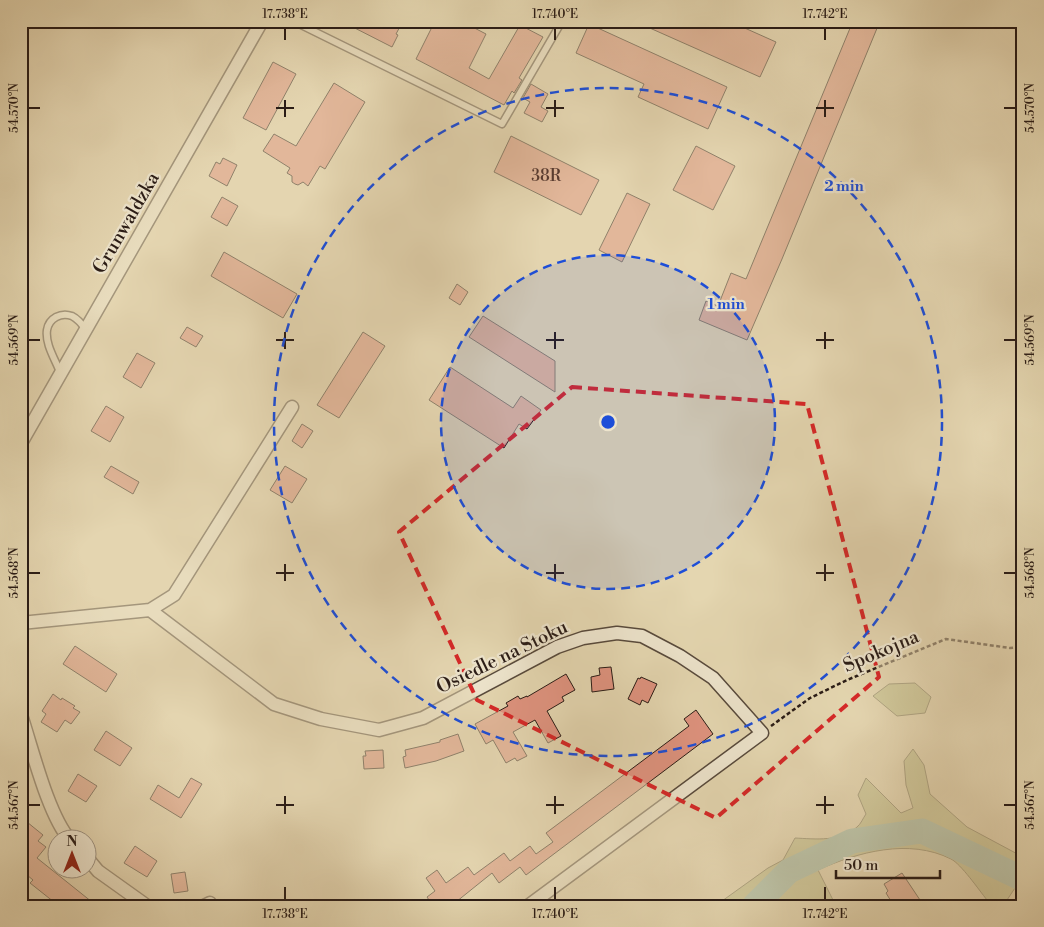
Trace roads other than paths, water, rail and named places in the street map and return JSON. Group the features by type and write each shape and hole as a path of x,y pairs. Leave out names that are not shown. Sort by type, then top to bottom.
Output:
{"street":[{"name":"Grunwaldzka","path":"21,443 262,21"},
{"path":"21,623 150,610 174,595 292,407"},
{"name":"Osiedle na Stoku","path":"150,610 274,704 321,719 379,730 422,718 557,647 583,638 617,633 642,636 680,656 712,678 762,733 528,906"},
{"path":"21,715 45,789 62,830"},
{"path":"98,871 147,906"}],"lane":[{"path":"293,21 502,124 562,21"},
{"path":"61,375 47,339 47,328 57,316 64,315 72,316 80,322 86,331"}],"waterway":[{"path":"754,906 789,871 852,841 922,831 1023,879"}]}
